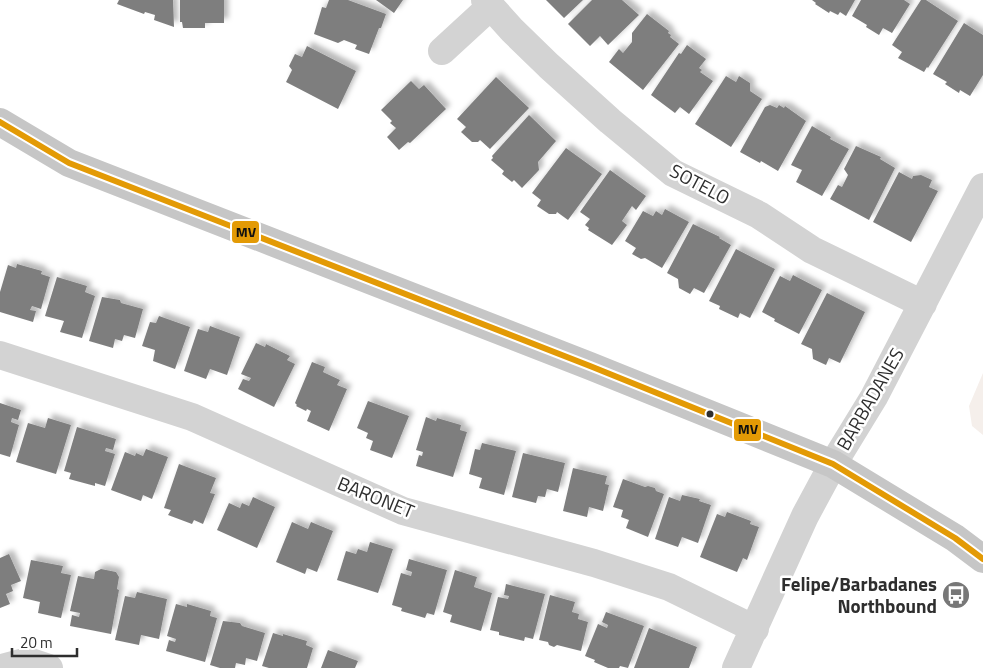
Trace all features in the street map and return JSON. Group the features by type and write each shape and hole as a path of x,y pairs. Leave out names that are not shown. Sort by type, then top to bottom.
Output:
{"main road":[{"path":"0,122 69,163 590,366 833,464 955,538 983,559"}],"street":[{"path":"442,51 488,3"},
{"name":"SOTELO","path":"488,3 549,66 610,121 673,173 759,215 812,250 923,304"},
{"name":"BARBADANES","path":"736,668 805,516 833,464 874,397 983,187"},
{"name":"BARONET","path":"0,355 192,417 403,511 594,564 669,587 755,629"},
{"path":"2,668 28,661 49,668"}],"shaded area":[{"path":"983,373 983,435 972,426 969,406"}],"building":[{"path":"119,0 173,0 174,27 154,20 155,15 145,12 144,14 117,4"},
{"path":"180,0 224,0 224,23 205,23 205,28 183,28 182,22 180,22"},
{"path":"329,0 348,0 386,14 369,54 355,49 357,45 344,40 338,43 314,34 322,7 326,8"},
{"path":"376,0 403,0 394,13"},
{"path":"546,0 583,0 564,18"},
{"path":"592,0 622,0 639,15 608,45 600,36 590,46 568,24"},
{"path":"812,0 855,0 846,16 840,12 838,15 830,11 829,13"},
{"path":"861,0 904,0 910,4 892,33 883,28 879,35 852,16"},
{"path":"921,0 926,0 958,21 924,72 898,58 902,52 892,45"},
{"path":"647,14 669,31 670,37 679,44 643,90 609,62 619,49 623,53 632,42 632,33"},
{"path":"964,23 983,35 983,75 970,96 960,90 959,93 945,84 947,82 933,74"},
{"path":"687,45 706,59 699,68 702,70 700,72 713,81 689,114 680,107 675,113 651,95 679,53 681,54"},
{"path":"307,46 356,71 338,109 286,82 292,70 289,66 295,54 302,57"},
{"path":"726,76 736,82 739,76 750,83 750,91 762,99 731,147 695,124"},
{"path":"496,77 529,108 490,149 480,140 472,142 461,132 466,127 457,119"},
{"path":"411,81 419,89 424,85 446,109 410,143 408,142 399,150 387,137 396,128 381,110"},
{"path":"770,105 777,108 779,105 784,108 785,106 806,121 778,171 740,152 765,107"},
{"path":"529,115 556,141 538,162 539,170 522,188 514,180 512,182 502,174 504,171 491,160 492,156"},
{"path":"812,126 831,137 830,139 849,149 822,196 796,182 802,170 791,165"},
{"path":"856,146 881,157 880,159 895,168 869,220 830,199 838,185 842,187 848,175 844,169"},
{"path":"566,148 602,174 568,220 557,212 556,214 549,214 537,206 541,200 532,193"},
{"path":"610,170 646,196 636,210 632,206 622,221 627,225 612,245 588,230 589,228 585,225 590,219 580,212"},
{"path":"899,172 912,179 913,176 921,175 932,180 929,187 938,191 911,242 873,222"},
{"path":"665,209 689,222 662,268 645,258 641,259 632,254 636,248 625,241 643,211 653,216 656,211 662,215"},
{"path":"693,224 720,237 731,245 704,293 694,288 690,294 679,288 678,279 667,273"},
{"path":"736,249 775,269 750,318 740,313 738,318 719,309 720,306 709,301"},
{"path":"17,264 42,271 41,274 50,277 41,309 32,306 30,310 36,311 33,322 0,312 0,292 8,265 16,268"},
{"path":"793,275 822,290 799,334 774,321 775,319 762,312 780,276 790,281"},
{"path":"57,277 87,286 85,292 95,296 82,338 60,332 64,321 45,316"},
{"path":"827,293 865,312 840,363 829,358 826,365 813,359 812,349 801,344"},
{"path":"102,297 120,300 121,303 143,309 135,338 124,335 122,341 115,339 113,348 89,341"},
{"path":"159,316 190,327 175,369 153,361 155,350 142,346 150,322 156,323"},
{"path":"210,326 240,337 227,375 210,369 206,379 184,371 198,329 208,332"},
{"path":"256,343 265,347 266,344 290,356 287,360 295,364 274,407 238,389 243,379 249,381 251,378 241,374"},
{"path":"312,362 325,367 323,372 340,380 337,385 347,389 329,431 307,421 311,411 307,409 306,411 296,406 295,403"},
{"path":"368,401 409,416 392,458 370,450 373,441 366,438 368,433 357,428"},
{"path":"0,403 21,410 18,420 12,418 11,422 19,425 10,457 0,454"},
{"path":"426,417 436,421 437,418 461,425 460,430 467,432 453,477 416,466 419,455 422,456 423,452 416,450"},
{"path":"48,418 71,425 56,474 16,462 28,423 45,428"},
{"path":"77,427 116,439 113,450 106,448 105,451 115,454 105,486 95,483 95,486 69,479 71,473 64,471"},
{"path":"482,443 516,451 504,495 479,488 482,478 469,474 475,449 480,450"},
{"path":"146,449 168,457 152,499 143,495 141,501 111,490 125,452 135,456 136,453 143,456"},
{"path":"523,453 565,463 558,492 547,489 545,497 538,496 536,503 512,497"},
{"path":"179,464 216,478 210,493 215,494 203,524 194,520 192,524 168,515 171,510 164,508"},
{"path":"573,468 607,476 605,484 609,485 603,511 589,507 587,517 563,511"},
{"path":"623,479 645,487 655,488 656,491 664,494 648,537 626,528 629,520 621,517 623,510 613,507"},
{"path":"682,495 700,499 699,501 711,505 698,543 682,537 678,547 655,539 669,497 680,501"},
{"path":"253,497 275,507 257,548 217,530 229,503 240,508 242,503 249,506"},
{"path":"727,512 751,521 750,524 759,527 747,560 743,558 737,572 700,557 717,514 725,517"},
{"path":"292,522 308,529 311,522 333,531 317,572 307,568 305,574 276,562"},
{"path":"370,542 393,549 378,593 337,580 346,551 356,554 358,549 367,552"},
{"path":"9,554 21,581 11,585 13,591 6,594 10,604 0,608 0,558"},
{"path":"409,559 447,570 434,615 427,613 425,618 401,611 402,608 392,605 401,573 411,576 412,572 406,570"},
{"path":"31,560 63,566 61,573 71,575 61,618 38,613 40,602 23,598"},
{"path":"101,569 116,572 119,577 117,589 119,590 111,634 70,626 72,615 79,617 80,613 70,611 78,576 94,579 95,572"},
{"path":"455,570 477,577 474,587 492,593 481,631 450,622 452,615 443,612"},
{"path":"506,584 545,594 533,639 525,637 524,641 499,635 499,632 490,630 498,597 508,599 509,596 504,595"},
{"path":"137,592 167,599 159,639 141,635 139,645 115,640 125,596 135,598"},
{"path":"550,595 575,602 572,612 579,614 578,619 588,622 581,651 557,645 554,647 549,645 548,642 539,640"},
{"path":"176,604 187,607 187,604 211,611 210,616 217,618 205,662 166,651 169,640 175,642 176,639 167,636"},
{"path":"606,612 644,626 628,668 620,666 619,668 608,668 585,656 598,624 607,628 608,625 602,622"},
{"path":"223,621 240,623 242,626 265,633 257,661 246,658 245,665 236,663 235,668 220,668 210,665"},
{"path":"649,628 697,647 689,668 634,668"},
{"path":"273,633 307,641 306,645 313,648 307,668 269,668 262,666"},
{"path":"328,650 358,661 355,668 321,668"}],"transit line":[{"name":"MV","path":"0,122 69,163 590,366 833,464 955,538 983,559"}],"place":[{"name":"Felipe/Barbadanes Northbound","path":"956,595"}]}
